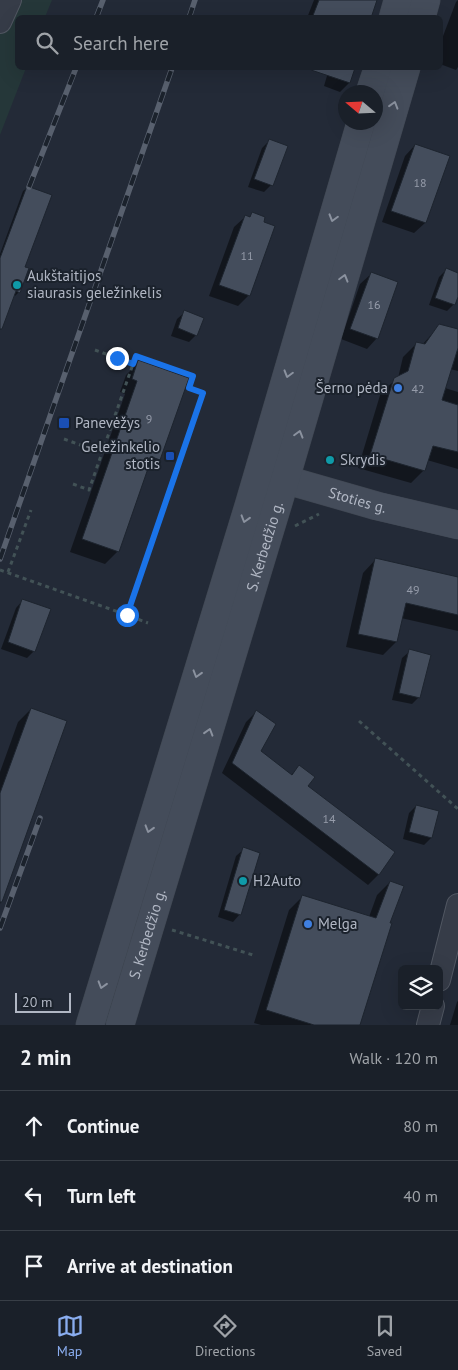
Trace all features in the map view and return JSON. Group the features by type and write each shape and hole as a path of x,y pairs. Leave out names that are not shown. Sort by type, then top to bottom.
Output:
{"main road":[{"path":"393,15 398,0"},
{"path":"422,15 426,0"},
{"path":"372,85 377,70"},
{"name":"S. Kerbedžio g.","path":"120,1025 286,480 405,70"},
{"name":"S. Kerbedžio g.","path":"90,1025 258,472 359,130"},
{"name":"Stoties g.","path":"258,472 377,506 458,525"},
{"path":"111,955 139,963"}],"street":[{"path":"0,22 10,0"},
{"path":"443,965 458,905"},
{"path":"428,1025 432,1010"}],"path":[{"path":"95,350 133,364"},
{"path":"73,484 90,490 136,356 193,376 189,388 203,393 127,615"},
{"path":"64,439 102,453"},
{"path":"8,573 31,510"},
{"path":"0,570 148,623"},
{"path":"359,721 458,809"},
{"path":"172,930 252,955"}],"shaded area":[{"path":"9,0 52,0 46,15 15,15 15,70 25,70 0,135 0,18"}],"building":[{"path":"319,0 377,0 372,15 313,15"},
{"path":"311,70 354,70 350,83"},
{"path":"269,139 288,146 273,186 254,179"},
{"path":"415,144 450,156 426,223 391,211"},
{"path":"27,186 52,195 25,267 29,268 20,293 16,291 2,329 0,329 0,258"},
{"path":"252,212 265,217 264,222 275,226 250,296 219,285 245,215 250,217"},
{"path":"446,268 458,273 458,297 455,305 435,298"},
{"path":"371,272 398,282 378,339 350,329"},
{"path":"184,310 204,318 197,336 178,328"},
{"path":"439,324 458,329 458,348 442,400 458,405 458,452 433,446 425,471 370,455 394,378 408,371 416,342 425,344"},
{"path":"138,360 189,378 160,460 152,457 119,552 82,539 137,381 132,379"},
{"path":"375,558 458,577 458,615 406,603 397,642 358,634"},
{"path":"22,599 51,609 35,652 8,642"},
{"path":"409,649 431,655 420,698 399,693"},
{"path":"31,708 67,721 2,902 0,902 0,793"},
{"path":"256,710 276,724 261,751 292,775 299,765 315,777 308,786 395,852 379,875 232,763"},
{"path":"416,805 439,811 432,838 409,832"},
{"name":"H2Auto","path":"243,847 260,853 241,915 224,910"},
{"path":"390,881 404,886 390,923 392,923 360,1025 314,1025 266,1010 302,895 376,918"}],"railway":[{"path":"97,15 103,0"},
{"path":"190,15 195,0"},
{"path":"29,187 75,70"},
{"path":"0,559 171,70"},
{"path":"0,928 40,818"}],"place":[{"name":"Aukštaitijos siaurasis geležinkelis","path":"17,285"},
{"name":"Šerno pėda","path":"398,388"},
{"name":"Panevėžys","path":"64,423"},
{"name":"Geležinkelio stotis","path":"170,456"},
{"name":"Skrydis","path":"330,460"},
{"name":"H2Auto","path":"243,881"},
{"name":"Melga","path":"308,924"}],"route":[{"path":"117,358 133,364 136,356 193,376 189,388 203,393 127,615"}]}
